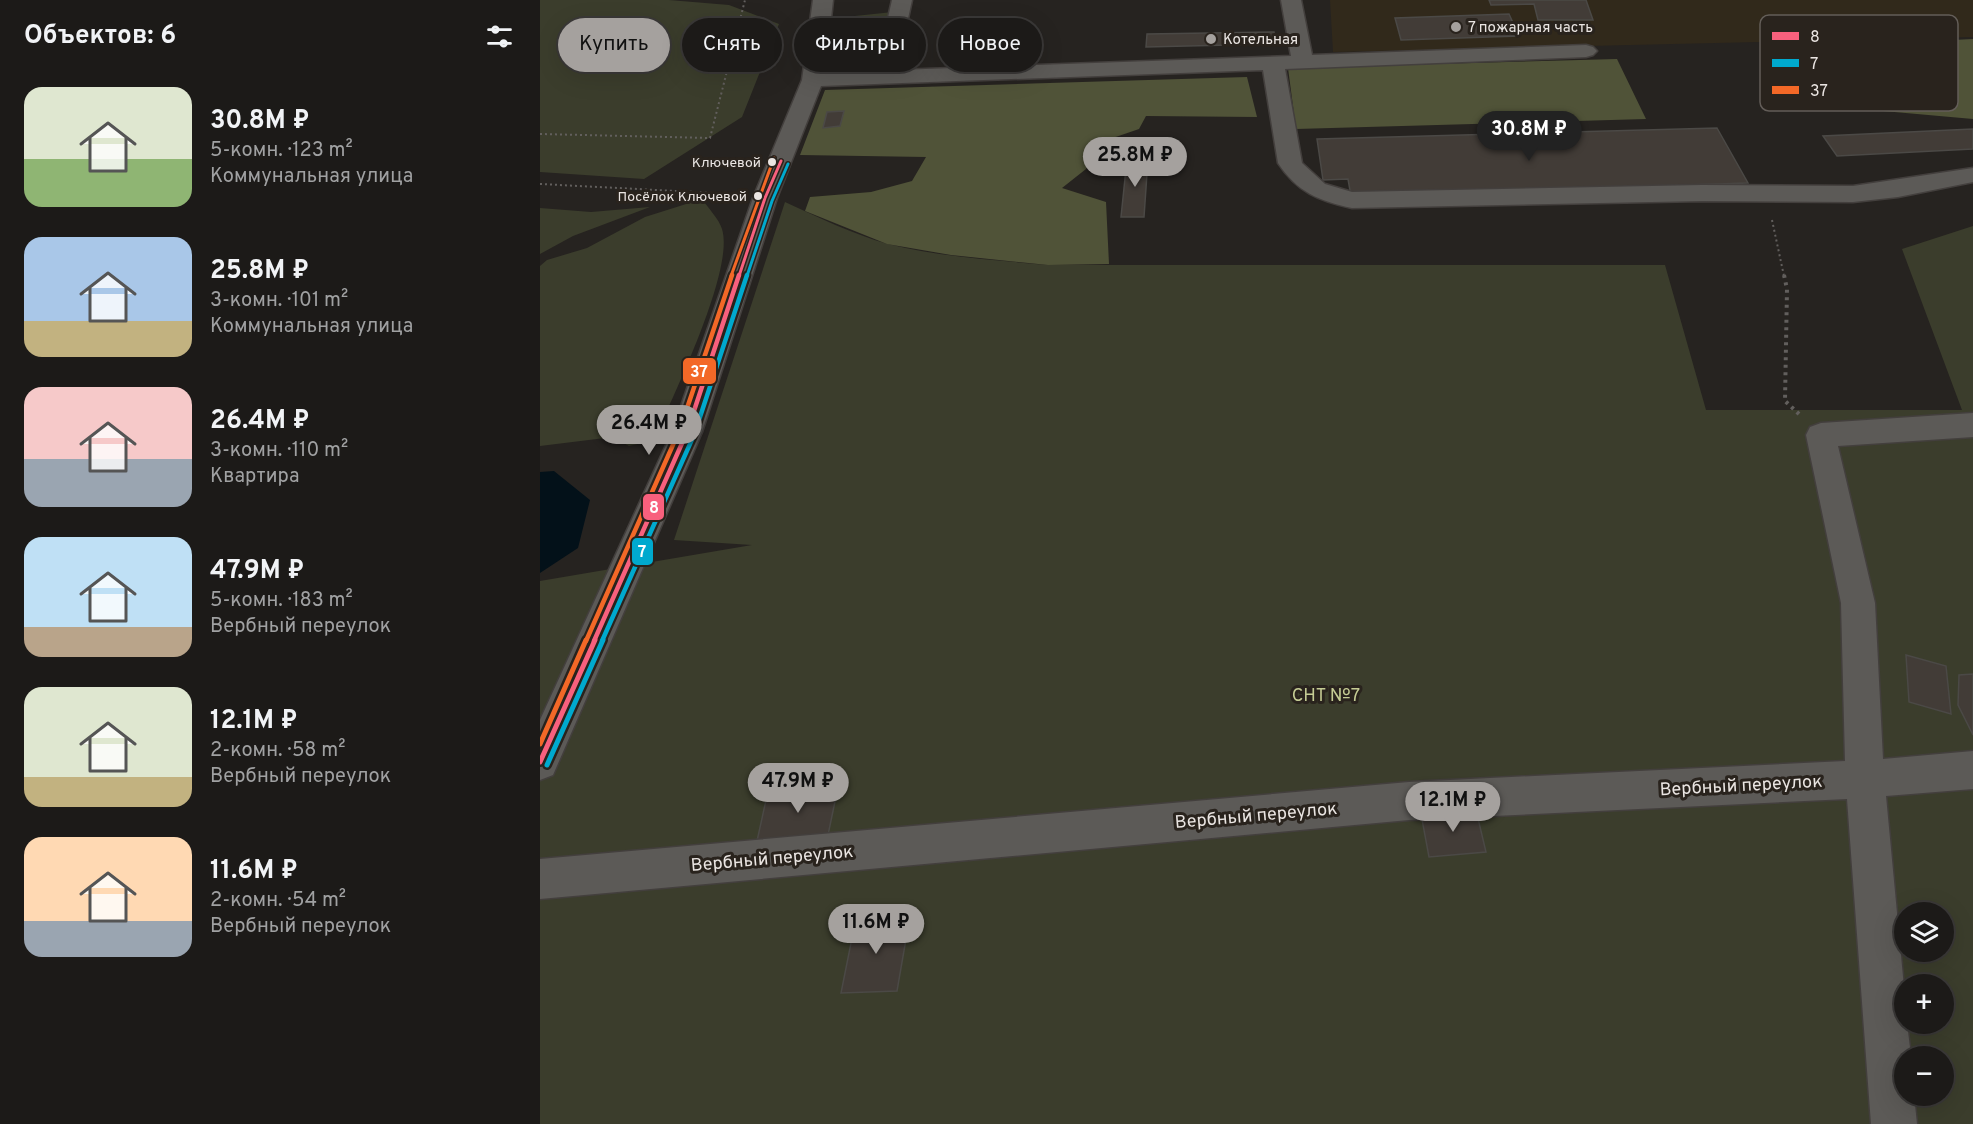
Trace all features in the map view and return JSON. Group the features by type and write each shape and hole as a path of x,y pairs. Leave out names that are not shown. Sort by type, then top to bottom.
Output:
{"street":[{"path":"540,762 687,432 765,198 813,80 822,0"},
{"path":"885,78 902,0"},
{"path":"1291,0 1303,61"},
{"path":"813,80 1586,51"},
{"path":"1273,64 1290,163 1303,181 1314,189 1336,197 1371,201 1853,194 1931,184 1973,175"},
{"path":"1894,1124 1865,778 1858,603 1821,435 1973,425"},
{"name":"Вербный переулок","path":"540,879 1409,801 1865,778 1973,770"}],"path":[{"path":"540,134 710,138 745,0"},
{"path":"540,184 658,188 765,198"},
{"path":"1760,194 1770,211 1787,289 1785,401 1821,435"}],"shaded area":[{"path":"1330,0 1973,0 1973,37 1958,37 1958,15 1760,15 1760,42 1333,52"},
{"path":"554,471 590,500 578,548 540,573 540,472"}],"green space":[{"path":"540,0 669,0 729,5 763,18 682,18 682,72 760,72 742,117 644,179 540,172"},
{"path":"893,12 893,18 845,17"},
{"path":"1973,39 1973,119 1883,111 1958,111 1958,40"},
{"path":"1617,59 1646,119 1296,129 1288,68"},
{"path":"1247,77 1257,117 1146,116 1139,129 1104,141 1086,169 1062,188 1106,202 1109,264 1048,265 951,255 887,244 805,211 810,197 871,192 912,181 926,157 800,155 825,90"},
{"path":"702,199 721,225 724,248 711,303 700,334 654,440 629,446 613,437 540,446 540,266 547,260 587,248 645,217"},
{"name":"СНТ №7","path":"785,202 848,230 888,244 948,255 1048,265 1665,265 1706,410 1962,410 1902,249 1973,226 1973,1124 540,1124 540,581 752,545 674,540"},
{"path":"650,207 573,236 540,254 540,208 591,212"}],"building":[{"path":"1489,0 1586,0 1593,20 1538,20 1534,4 1491,5"},
{"name":"7 пожарная часть","path":"1509,14 1519,36 1401,40 1395,18"},
{"name":"Котельная","path":"1274,32 1276,44 1146,47 1147,34"},
{"path":"844,111 840,126 823,128 827,112"},
{"path":"1717,128 1748,183 1351,196 1348,179 1323,180 1317,139"},
{"path":"1973,129 1973,149 1837,156 1823,136"},
{"path":"1127,159 1148,159 1144,217 1121,217"},
{"path":"1906,655 1946,666 1951,714 1909,702"},
{"path":"1973,674 1973,735 1958,705 1959,675"},
{"path":"838,787 828,835 757,841 768,791"},
{"path":"1476,810 1486,852 1429,857 1421,814"},
{"path":"910,916 897,991 841,993 856,918"}],"transit line":[{"name":"37","path":"540,744 680,429 758,196 774,158"},
{"name":"8","path":"540,762 687,432 765,198 781,161"},
{"name":"7","path":"547,765 694,435 772,201 788,164"}],"place":[{"name":"7 пожарная часть","path":"1456,27"},
{"name":"Котельная","path":"1211,39"},
{"name":"Ключевой","path":"772,162"},
{"name":"Посёлок Ключевой","path":"758,196"}]}
